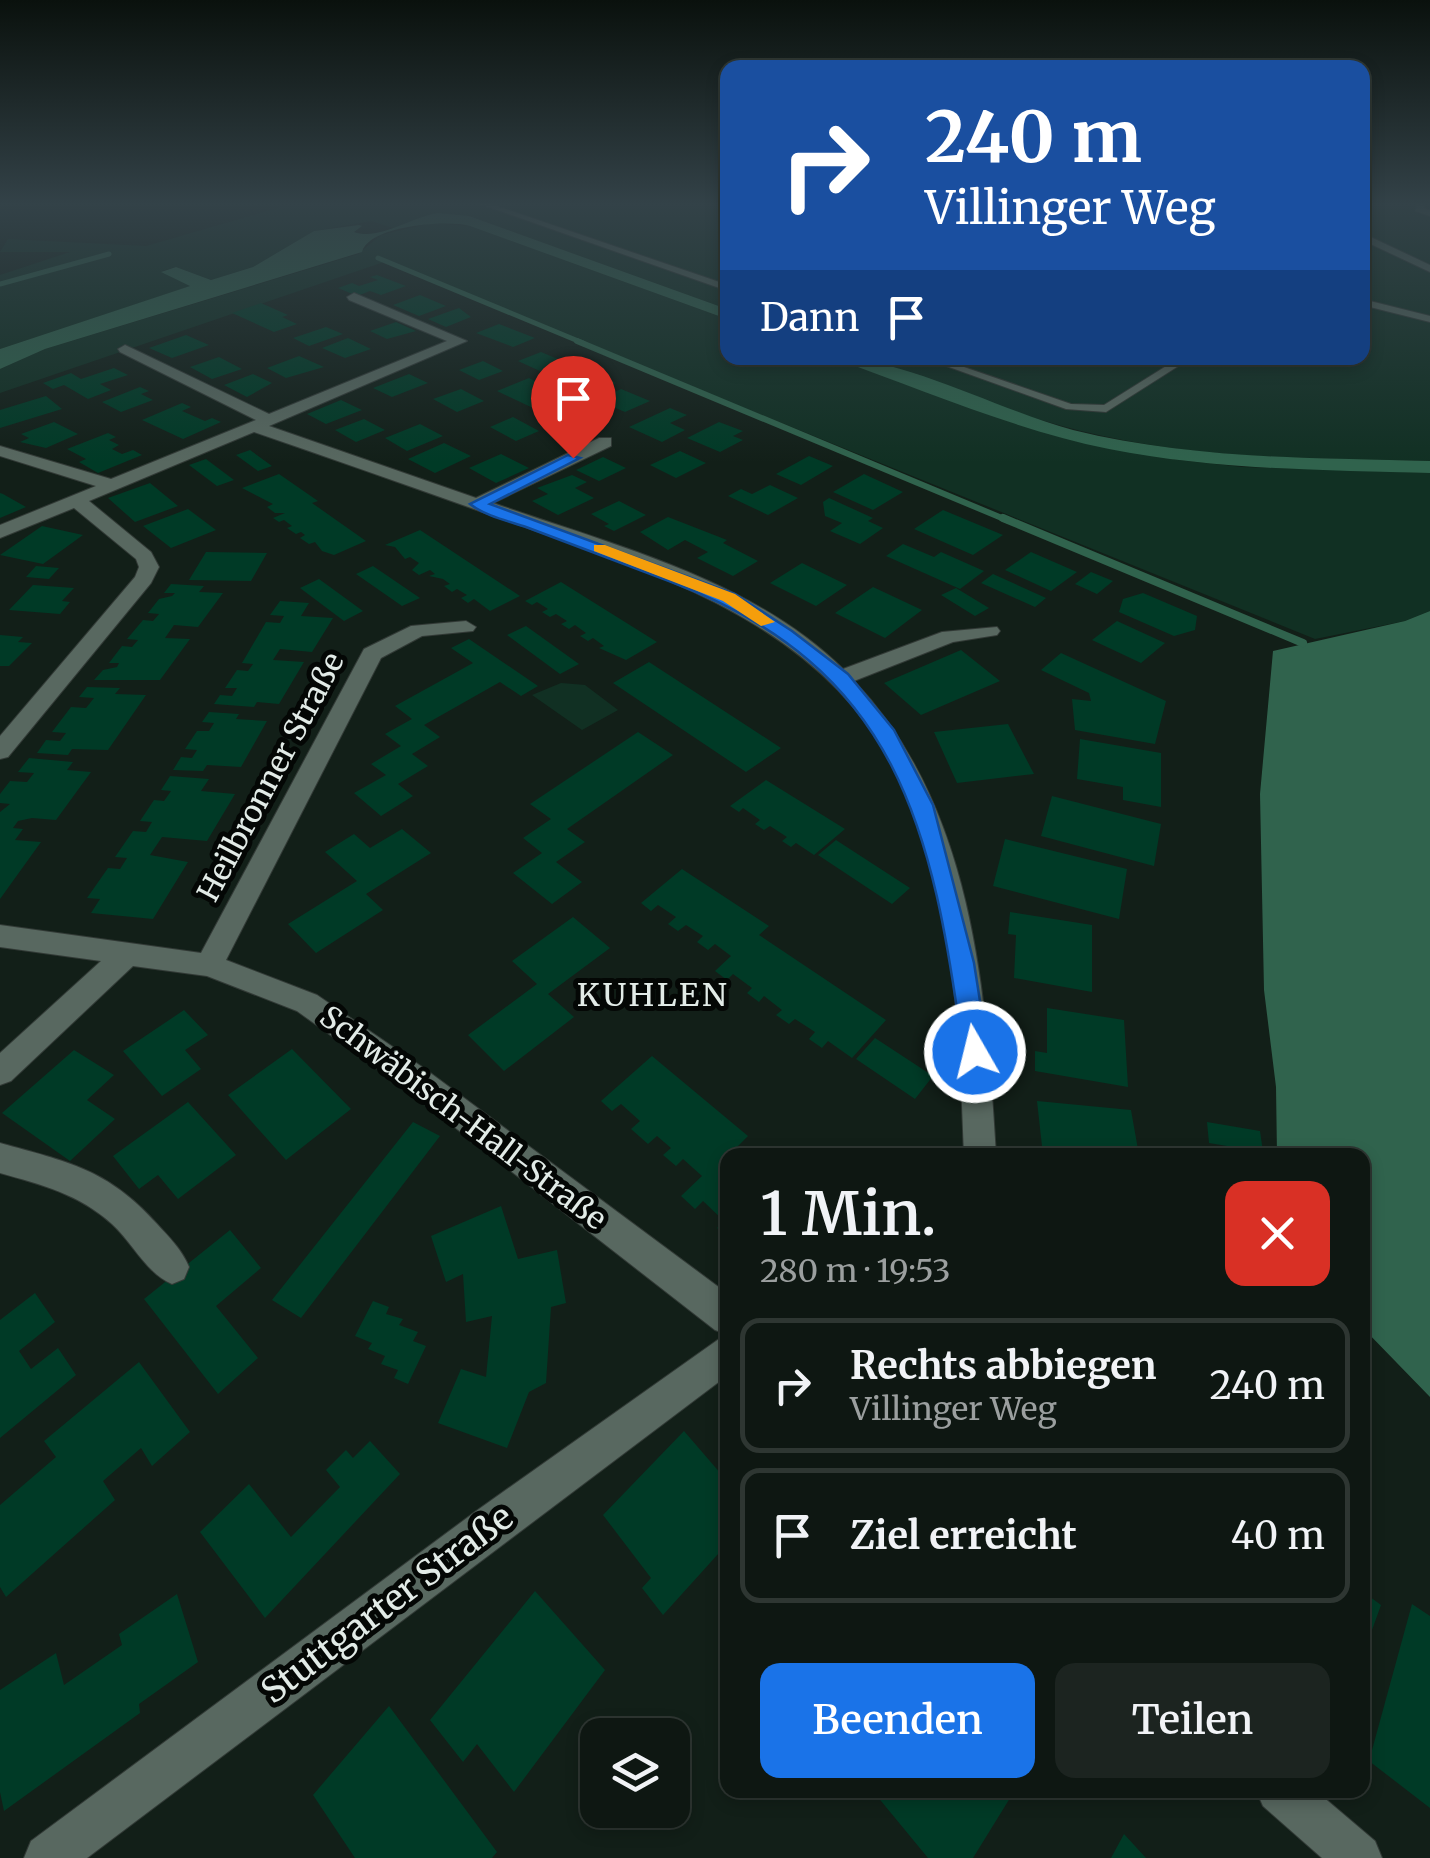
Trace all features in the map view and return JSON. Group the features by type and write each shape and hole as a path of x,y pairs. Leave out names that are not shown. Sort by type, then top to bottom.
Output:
{"street":[{"path":"0,532 460,341 354,297"},
{"path":"125,349 259,422 729,598 842,678 887,734 923,805 963,963 975,1052 980,1148"},
{"path":"478,504 605,442"},
{"path":"0,451 108,484"},
{"path":"0,751 144,579 149,567 144,556 75,499"},
{"name":"Heilbronner Straße","path":"209,965 372,654 418,630 466,627"},
{"path":"842,678 948,636 990,631"},
{"name":"Schwäbisch-Hall-Straße","path":"0,936 209,965 307,1003 414,1078 720,1311"},
{"path":"0,1072 128,953"},
{"path":"0,1158 82,1182 125,1213 172,1267"},
{"name":"Stuttgarter Straße","path":"48,1858 492,1523 720,1358"},
{"path":"1288,1798 1358,1858"}],"lane":[{"path":"1370,304 1430,319"},
{"path":"949,365 1070,407 1093,411 1106,409 1175,365"}],"shaded area":[{"path":"0,290 180,290 0,349"},
{"path":"179,290 239,290 45,349 0,369 0,349"},
{"path":"240,290 303,290 0,393 0,369 45,349"},
{"path":"452,290 646,290 720,316 720,365 853,365 1060,437 1178,460 1243,467 1430,473 1430,611 1405,621 1315,639"},
{"path":"646,290 673,290 720,306 720,316"},
{"path":"673,290 720,290 720,306"},
{"path":"1370,290 1430,290 1430,461 1184,450 1103,436 982,401 882,365 1370,365"},
{"path":"852,365 890,366 1045,421 1117,440 1206,452 1430,461 1430,473 1309,470 1149,456 1074,441"},
{"path":"1430,611 1430,1397 1370,1335 1370,1148 1277,1148 1276,1087 1264,990 1260,794 1273,651 1405,621"},
{"path":"561,683 585,685 618,710 582,730 532,695"}],"building":[{"path":"342,290 396,290 381,295 370,291 357,296"},
{"path":"420,295 446,306 419,316 393,305"},
{"path":"261,303 288,315 282,317 297,324 274,332 232,313"},
{"path":"459,308 471,317 446,327 428,319"},
{"path":"396,322 416,331 387,339 370,331"},
{"path":"499,324 535,338 513,347 476,333"},
{"path":"326,327 343,334 309,346 293,338"},
{"path":"186,335 209,345 172,358 149,348"},
{"path":"348,338 371,349 345,358 322,348"},
{"path":"541,352 565,362 542,372 518,361"},
{"path":"299,356 324,367 286,378 267,368"},
{"path":"219,357 242,369 212,379 190,367"},
{"path":"483,361 503,371 479,380 459,370"},
{"path":"114,368 128,375 100,384 111,390 88,399 64,385 53,389 43,383 71,373 81,379"},
{"path":"584,369 616,383 586,396 561,384 572,380 565,377"},
{"path":"253,374 272,383 247,397 224,385"},
{"path":"409,374 428,383 392,397 373,388"},
{"path":"529,378 547,387 539,390 555,398 533,408 497,391"},
{"path":"140,387 149,391 141,394 153,400 121,412 102,402"},
{"path":"461,389 484,401 457,412 433,399"},
{"path":"621,389 650,401 625,412 597,400"},
{"path":"46,396 62,409 0,428 0,410"},
{"path":"341,400 362,410 326,424 307,414"},
{"path":"585,400 597,405 556,423 544,418"},
{"path":"182,403 191,407 182,411 205,421 212,418 221,422 183,439 142,420"},
{"path":"670,408 687,415 670,423 685,430 662,442 629,427"},
{"path":"513,417 539,431 516,441 490,427"},
{"path":"364,419 385,430 356,442 335,430"},
{"path":"54,422 78,434 46,448 20,442 29,438 21,434"},
{"path":"719,422 743,431 733,436 743,440 720,452 687,438"},
{"path":"420,424 443,436 407,451 385,438"},
{"path":"108,433 116,437 109,440 119,445 112,449 122,454 133,450 142,455 98,473 79,462 86,459 67,449"},
{"path":"444,443 471,456 435,473 408,459"},
{"path":"250,450 272,466 258,471 236,455"},
{"path":"680,451 706,463 676,478 650,465"},
{"path":"501,454 529,468 496,483 469,468"},
{"path":"809,456 833,466 801,485 776,474"},
{"path":"603,457 626,468 599,481 576,470"},
{"path":"206,459 234,480 217,486 189,465"},
{"path":"279,474 366,541 334,555 322,551 315,542 309,544 300,538 305,535 301,532 296,534 287,528 292,526 284,520 273,518 285,513 275,513 267,507 273,504 242,488"},
{"path":"864,474 903,492 873,510 833,492"},
{"path":"572,475 587,482 575,488 594,498 558,515 532,501 548,494 537,488"},
{"path":"150,483 178,506 135,522 108,498"},
{"path":"770,485 798,498 768,515 728,496 741,489 752,494"},
{"path":"0,493 3,494 26,507 0,518"},
{"path":"829,498 873,518 868,521 883,528 860,544 830,531 842,523 825,516 823,502"},
{"path":"619,501 646,515 614,531 591,514"},
{"path":"188,509 216,530 171,548 143,526"},
{"path":"943,510 1003,535 973,555 914,529"},
{"path":"668,517 727,540 723,543 758,561 733,576 697,558 708,552 685,540 668,550 640,532"},
{"path":"42,526 83,535 43,564 0,555"},
{"path":"420,530 520,596 490,611 474,599 468,603 461,598 467,595 457,589 452,592 444,586 450,584 443,579 429,576 435,574 430,570 419,575 412,570 419,563 410,557 405,559 395,547 385,545"},
{"path":"903,544 934,557 941,552 984,571 960,589 886,556"},
{"path":"206,552 267,553 251,581 189,580"},
{"path":"1031,552 1077,572 1051,591 1005,570"},
{"path":"802,563 847,585 816,606 770,583"},
{"path":"36,566 59,568 49,579 26,577"},
{"path":"373,566 420,598 402,606 356,574"},
{"path":"1091,572 1113,581 1097,594 1075,584"},
{"path":"993,574 1046,598 1035,607 981,583"},
{"path":"319,579 363,611 344,621 300,588"},
{"path":"561,582 657,642 626,660 599,648 604,646 593,638 588,641 580,636 586,633 575,625 569,629 561,624 567,621 556,614 550,617 542,612 548,609 537,602 532,605 525,601"},
{"path":"171,584 204,586 199,592 223,593 198,627 174,625 165,638 190,639 160,680 94,680 103,670 117,667 119,663 109,663 122,646 132,647 138,640 127,639 143,620 153,621 159,614 148,613 159,599 175,593 164,593"},
{"path":"33,585 74,588 62,601 70,602 60,614 9,610"},
{"path":"873,587 922,610 885,638 835,613"},
{"path":"956,588 989,608 975,616 941,595"},
{"path":"1143,593 1197,616 1195,630 1174,636 1119,612 1123,599"},
{"path":"280,601 309,603 301,616 333,618 312,652 280,649 273,660 304,662 279,704 214,704 220,695 232,696 237,688 225,688 237,670 248,671 253,664 242,663 266,622 280,623 284,616 270,615"},
{"path":"1117,621 1165,643 1141,663 1092,640"},
{"path":"526,626 579,664 560,674 507,635"},
{"path":"0,635 23,637 18,642 32,643 9,666 0,666"},
{"path":"469,639 538,686 521,696 500,682 424,725 440,737 412,754 428,766 398,784 413,796 381,816 354,793 386,775 371,764 401,746 385,734 412,719 395,706 473,663 451,648"},
{"path":"961,650 1000,681 921,715 884,683"},
{"path":"1061,653 1166,701 1155,744 1075,730 1072,699 1091,701 1089,693 1041,670"},
{"path":"649,662 781,748 746,772 613,683"},
{"path":"87,687 120,688 115,694 146,695 108,750 72,749 68,755 37,753 46,740 60,741 66,733 52,732 71,707 86,708 94,698 79,697"},
{"path":"209,712 267,721 241,767 207,765 203,771 173,770 181,757 192,758 197,750 185,749 197,731 209,731 214,723 202,722"},
{"path":"1008,724 1034,774 957,783 934,732"},
{"path":"638,732 673,755 567,829 585,842 556,862 582,882 552,904 513,873 542,853 523,838 551,819 530,804"},
{"path":"1080,739 1161,753 1161,807 1123,800 1123,787 1077,779"},
{"path":"29,758 73,762 67,770 91,772 56,820 18,821 13,828 23,829 15,840 41,842 0,899 0,812 10,804 0,803 0,794 10,781 27,782 34,773 18,772"},
{"path":"170,776 209,779 201,791 235,794 207,841 162,837 150,855 188,862 153,919 91,913 100,899 87,898 108,868 120,869 127,858 115,857 133,831 146,832 152,822 140,821 154,800 164,801 171,791 161,790"},
{"path":"766,780 845,829 814,855 796,843 791,847 782,841 787,837 770,826 764,830 755,824 760,820 743,808 739,812 730,806"},
{"path":"1052,796 1161,824 1154,866 1041,836"},
{"path":"402,829 431,853 366,894 383,910 316,953 288,924 357,881 325,852 354,834 370,848"},
{"path":"1005,839 1127,869 1119,919 993,886"},
{"path":"836,840 910,888 892,904 818,855"},
{"path":"682,869 769,926 759,935 886,1020 852,1058 828,1041 822,1048 809,1039 815,1032 795,1019 789,1024 776,1015 782,1010 764,996 759,1002 747,993 752,988 733,974 727,980 715,971 731,956 715,944 708,950 697,942 703,936 686,925 678,931 668,924 676,917 658,905 651,911 641,903"},
{"path":"1010,912 1092,925 1092,992 1014,978 1016,935 1008,934"},
{"path":"573,917 610,948 548,994 574,1017 504,1071 468,1035 537,984 512,961"},
{"path":"1047,1008 1124,1020 1128,1087 1035,1071 1035,1051 1047,1053"},
{"path":"184,1010 208,1035 185,1050 201,1069 162,1096 123,1051"},
{"path":"875,1038 933,1076 915,1099 856,1059"},
{"path":"292,1049 351,1109 286,1160 228,1095"},
{"path":"74,1050 114,1075 87,1100 115,1119 70,1161 2,1113"},
{"path":"652,1056 748,1136 736,1148 720,1148 720,1217 703,1201 695,1209 681,1196 702,1176 683,1159 676,1166 663,1155 671,1148 657,1136 648,1144 631,1129 640,1121 621,1104 612,1111 601,1101"},
{"path":"1037,1101 1131,1110 1138,1148 1042,1148"},
{"path":"188,1102 236,1155 178,1199 158,1175 139,1189 113,1156"},
{"path":"413,1122 440,1136 301,1318 272,1300"},
{"path":"1207,1122 1260,1131 1262,1148 1239,1148 1209,1143"},
{"path":"501,1206 518,1259 557,1250 566,1303 551,1307 546,1383 529,1392 507,1448 438,1423 461,1369 486,1377 492,1316 466,1322 463,1274 446,1282 431,1236"},
{"path":"230,1230 261,1268 216,1306 258,1358 218,1394 144,1299"},
{"path":"35,1293 55,1322 19,1351 31,1369 58,1348 76,1375 0,1438 0,1320"},
{"path":"373,1301 389,1307 386,1314 403,1319 399,1325 418,1332 413,1341 426,1346 408,1384 394,1378 398,1370 381,1364 385,1356 368,1349 372,1343 355,1336"},
{"path":"139,1362 190,1432 152,1466 141,1448 103,1481 115,1500 6,1597 0,1587 0,1505 56,1457 44,1441"},
{"path":"684,1431 720,1473 720,1552 663,1615 642,1588 651,1578 603,1515"},
{"path":"370,1441 400,1474 265,1618 200,1532 249,1484 291,1537 340,1487 326,1470 346,1450 353,1458"},
{"path":"535,1591 605,1670 514,1792 477,1744 463,1762 430,1720"},
{"path":"177,1594 198,1662 139,1704 140,1713 4,1811 0,1792 0,1690 56,1653 64,1685 122,1645 119,1634"},
{"path":"1370,1597 1381,1605 1370,1636"},
{"path":"1412,1604 1430,1616 1430,1808 1370,1762"},
{"path":"389,1706 497,1852 492,1858 355,1858 313,1795"},
{"path":"879,1798 1010,1798 973,1858 928,1858"},
{"path":"1124,1834 1146,1858 1111,1858"}],"waterway":[{"path":"454,290 583,343"},
{"path":"577,341 1009,521"},
{"path":"1003,518 1303,643"}],"slow traffic":[{"path":"600,548 729,598 767,622"}],"district":[{"name":"KUHLEN","path":"653,995"}],"route":[{"path":"573,458 478,504 729,598 842,678 887,734 923,805 963,963 975,1052"}]}
